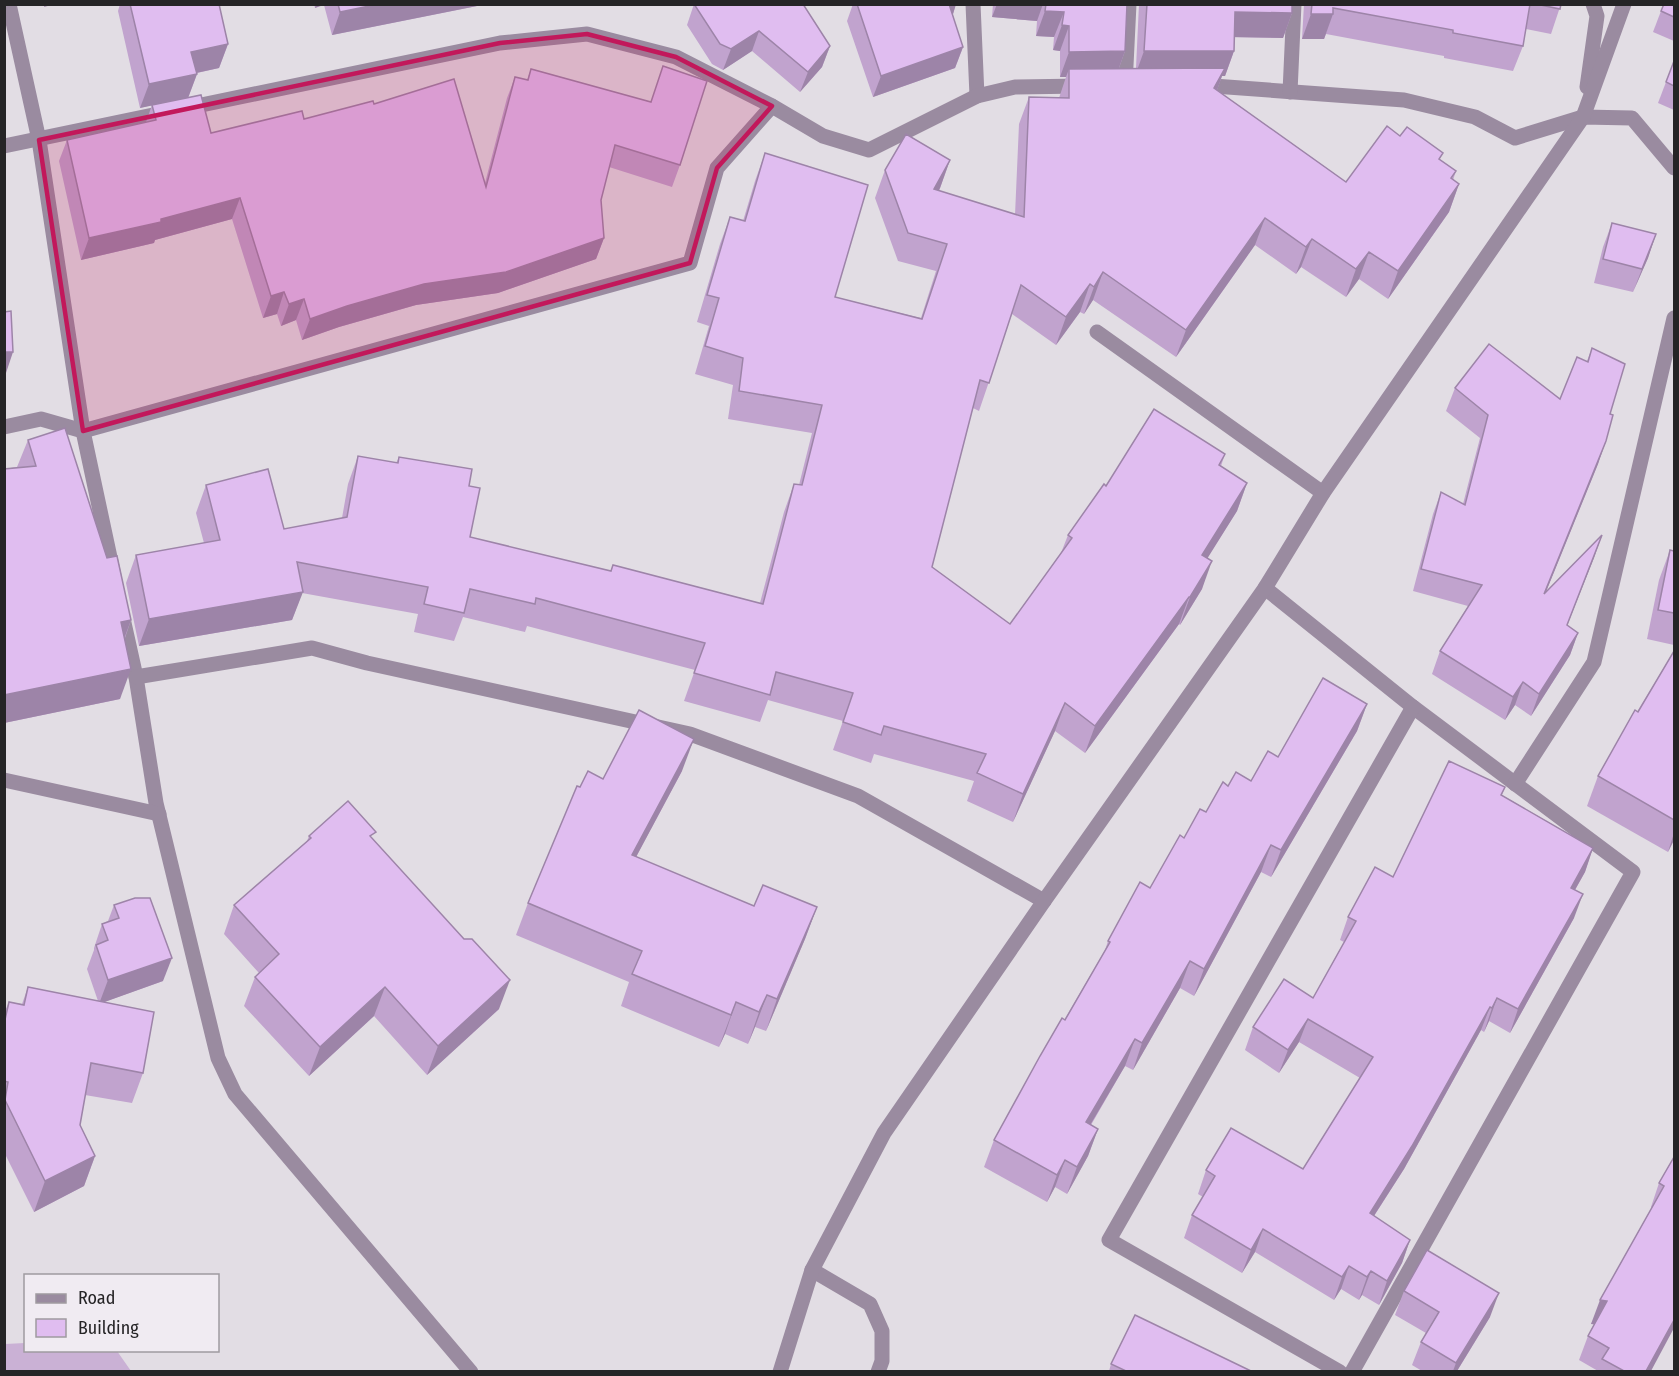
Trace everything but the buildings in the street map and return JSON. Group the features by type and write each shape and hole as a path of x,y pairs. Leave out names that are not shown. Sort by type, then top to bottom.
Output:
{"street":[{"path":"9,4 39,140 83,431 136,677 159,814 218,1058 235,1094 471,1371"},
{"path":"974,4 977,96"},
{"path":"4,146 500,43 587,34 676,57 772,106 823,136 869,150 977,96 1015,87 1120,86 1130,4"},
{"path":"1290,92 1294,4"},
{"path":"1583,117 1597,16 1593,4"},
{"path":"780,1371 812,1270 884,1133 1265,588 1323,493 1583,117 1624,4"},
{"path":"1180,85 1404,100 1475,117 1515,138 1583,117 1632,118 1674,168"},
{"path":"4,427 41,419 83,431 690,263 717,168 772,106"},
{"path":"1515,784 1594,662 1674,318"},
{"path":"1097,332 1323,493"},
{"path":"1265,588 1413,707 1633,872 1352,1371"},
{"path":"136,677 312,648 367,663 690,734 858,796 1044,901"},
{"path":"1340,1371 1108,1240 1413,707"},
{"path":"4,780 159,814"},
{"path":"812,1270 870,1304 882,1331 882,1361 878,1371"}],"highlighted area":[{"path":"587,34 676,57 772,106 717,168 690,263 83,431 39,140 500,43"}],"shaded area":[{"path":"24,1343 24,1352 118,1352 131,1371 5,1371 5,1344"}]}
